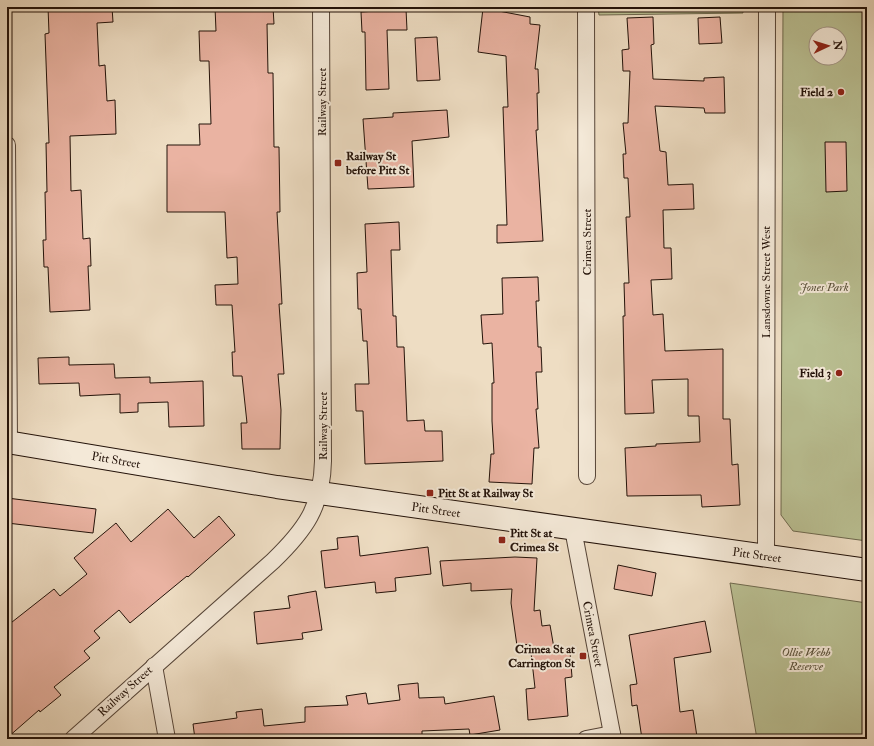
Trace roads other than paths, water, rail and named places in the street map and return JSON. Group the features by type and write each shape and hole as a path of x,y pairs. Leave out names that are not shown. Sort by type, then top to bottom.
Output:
{"main road":[{"name":"Pitt Street","path":"8,442 318,493 867,570"}],"street":[{"name":"Railway Street","path":"73,739 296,539 311,516 318,493 323,461 321,7"},
{"name":"Crimea Street","path":"586,7 587,476"},
{"name":"Lansdowne Street West","path":"766,556 767,7"},
{"path":"7,145 8,442"},
{"name":"Crimea Street","path":"573,529 613,737"},
{"path":"154,666 167,739"},
{"path":"586,739 613,737"}],"place":[{"name":"Field 2","path":"841,92"},
{"name":"Railway St before Pitt St","path":"338,163"},
{"name":"Field 3","path":"839,373"},
{"name":"Pitt St at Railway St","path":"430,493"},
{"name":"Pitt St at Crimea St","path":"502,540"},
{"name":"Crimea St at Carrington St","path":"583,656"}],"park label":[{"name":"Jones Park","path":"824,287"},
{"name":"Ollie Webb Reserve","path":"806,659"}]}
